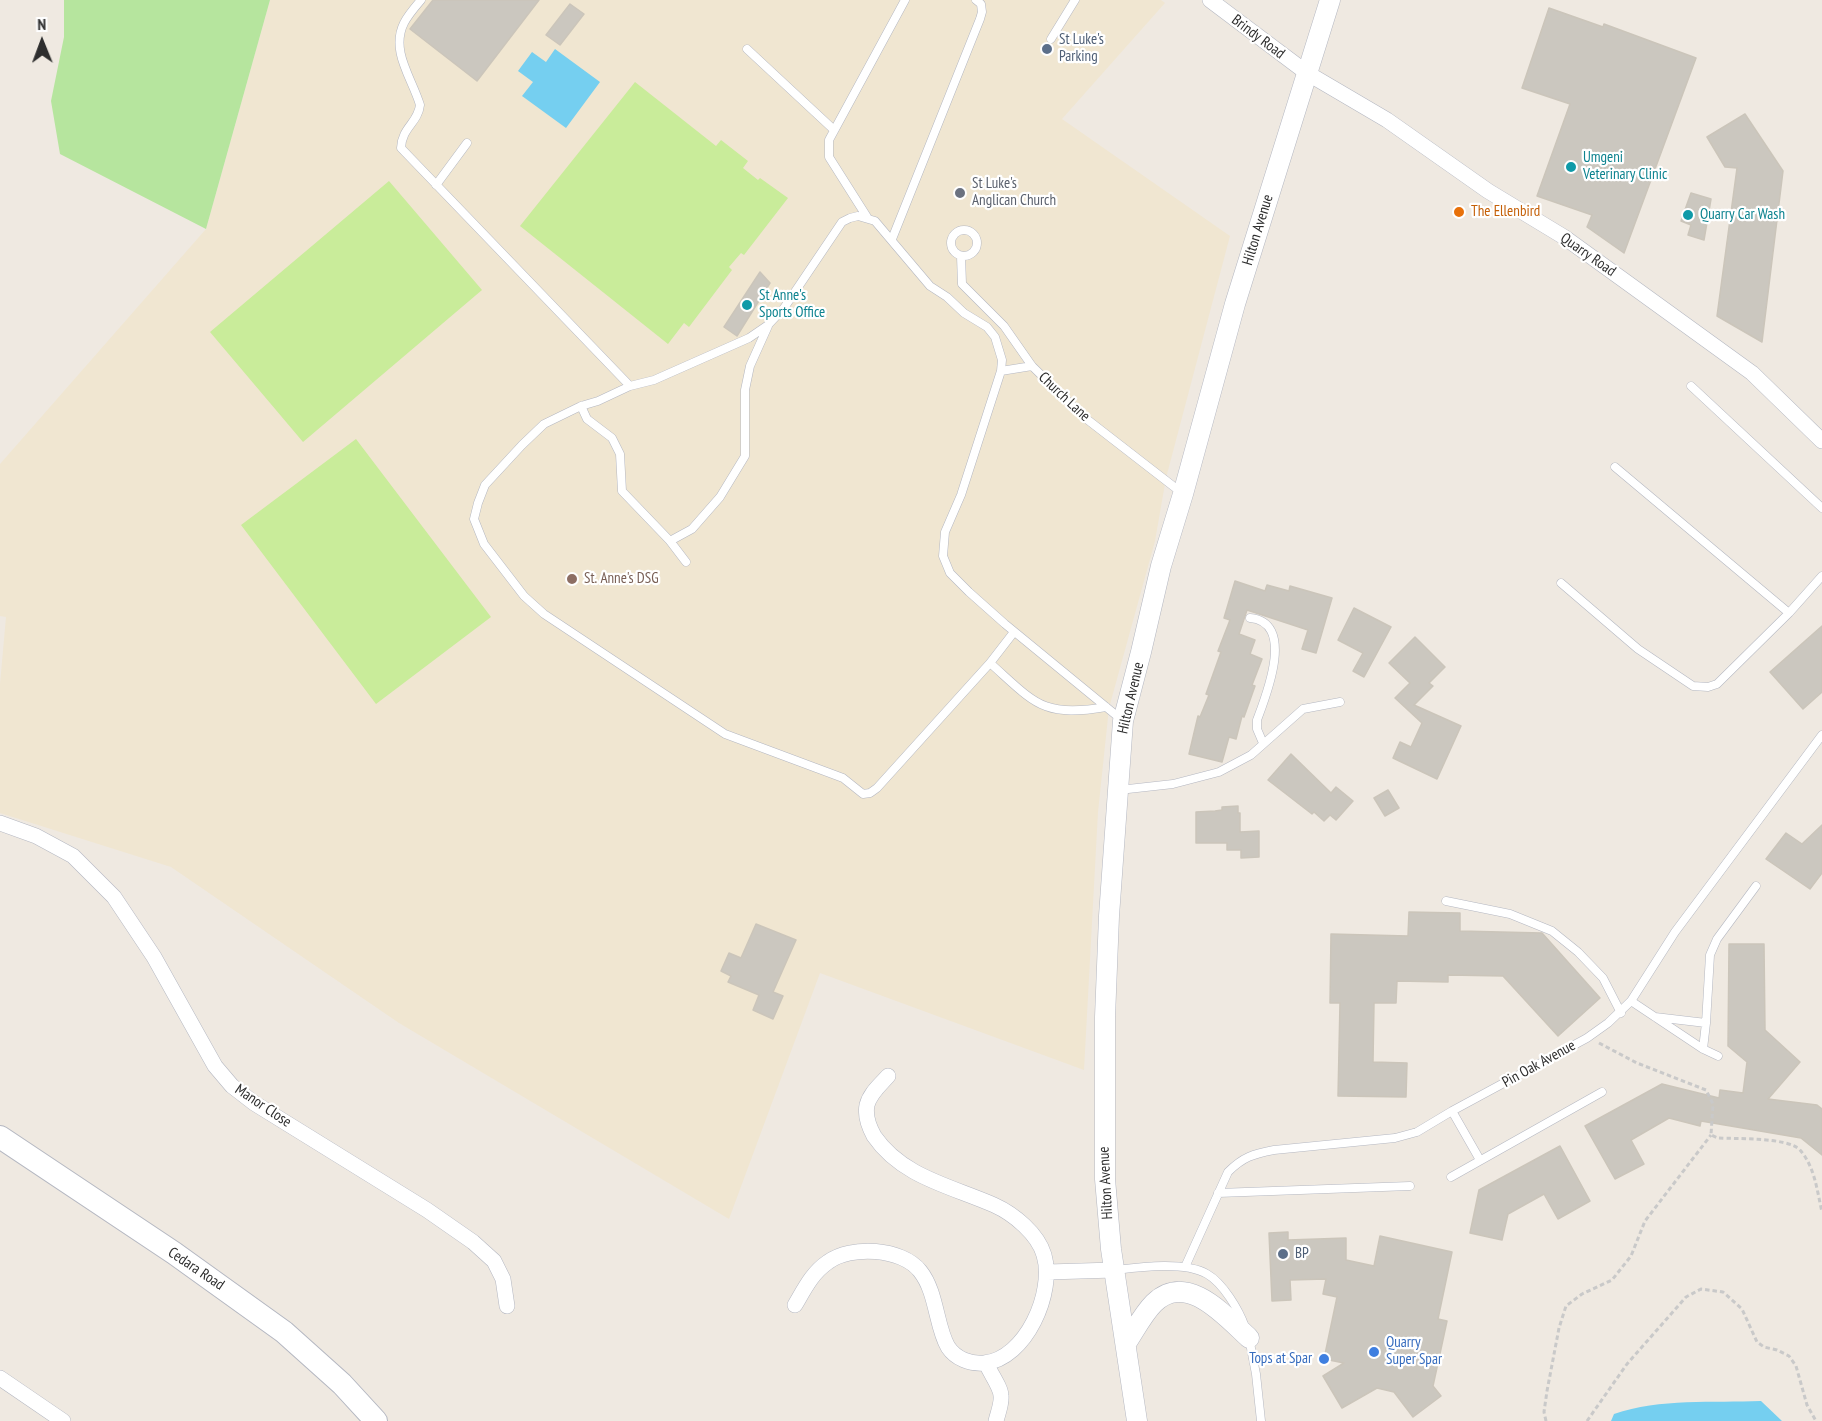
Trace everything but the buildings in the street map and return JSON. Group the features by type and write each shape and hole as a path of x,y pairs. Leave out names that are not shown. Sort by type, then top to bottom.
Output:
{"main road":[{"name":"Cedara Road","path":"0,1137 174,1253 275,1325 342,1384 376,1421"}],"street":[{"name":"Brindy Road","path":"1210,0 1307,73"},
{"name":"Hilton Avenue","path":"1137,1421 1114,1270 1105,1179 1105,1028 1109,916 1123,721 1161,566 1235,304 1330,0"},
{"name":"Quarry Road","path":"1307,73 1387,120 1488,191 1564,237 1752,373 1822,441"},
{"name":"Manor Close","path":"0,823 36,836 74,856 114,897 154,957 215,1066 232,1086 254,1103 427,1210 473,1242 494,1261 503,1279 507,1306"},
{"path":"795,1305 812,1275 830,1260 855,1251 884,1252 908,1260 921,1271 935,1302 948,1347 959,1359 986,1363 1007,1355 1020,1343 1034,1323 1042,1301 1048,1272 1044,1253 1031,1233 1018,1220 996,1206 936,1183 897,1162 879,1143 867,1119 867,1107 872,1093 888,1076"},
{"path":"1048,1272 1114,1270"},
{"path":"1126,1342 1154,1304 1168,1293 1184,1292 1199,1296 1249,1338"},
{"path":"986,1363 999,1387 1001,1396 996,1421"},
{"path":"0,1378 63,1421"}],"lane":[{"path":"421,0 404,22 399,39 399,52 420,105 419,112 402,137 401,148 630,386"},
{"path":"867,217 829,157 829,140 905,0"},
{"path":"892,239 980,19 981,4 976,0"},
{"path":"1051,39 1075,0"},
{"path":"747,49 833,129"},
{"path":"436,185 467,143"},
{"path":"1014,632 990,663 878,788 863,794 843,778 725,734 544,614 524,596 484,544 474,519 485,485 544,424 630,386 654,380 715,355 749,338 768,325 784,308 842,222 850,218 867,217 875,220 930,286 947,297 964,313 987,327 995,337 1002,360 961,495 945,532 943,555 950,573 1014,632 1123,721"},
{"name":"Church Lane","path":"961,256 962,284 1004,326 1032,366 1084,417 1183,494"},
{"path":"670,541 692,529 720,497 745,456 745,390 750,366 768,325"},
{"path":"1000,371 1032,366"},
{"path":"1690,386 1822,508"},
{"path":"581,406 587,419 612,438 620,454 622,491 670,541 686,562"},
{"path":"1615,467 1789,613"},
{"path":"1561,583 1638,649 1693,686 1702,687 1717,684 1789,613 1822,576"},
{"path":"1250,618 1267,625 1274,638 1274,669 1257,720 1257,729 1263,743"},
{"path":"990,663 1034,702 1048,708 1079,712 1106,707"},
{"path":"1118,790 1173,783 1219,772 1251,755 1303,709 1340,702"},
{"name":"Pin Oak Avenue","path":"1185,1266 1228,1172 1239,1160 1257,1153 1395,1138 1418,1132 1452,1111 1587,1038 1620,1013 1631,1001 1676,932 1822,735"},
{"path":"1703,1049 1710,955 1718,939 1756,886"},
{"path":"1446,901 1510,914 1552,931 1578,952 1603,978 1620,1013"},
{"path":"1631,1001 1703,1049 1718,1056"},
{"path":"1653,1017 1706,1023"},
{"path":"1451,1177 1602,1092"},
{"path":"1452,1111 1480,1160"},
{"path":"1218,1193 1410,1186"},
{"path":"1114,1270 1185,1266 1208,1274 1239,1312 1249,1338 1256,1374 1260,1421"}],"path":[{"path":"1546,1421 1544,1412 1547,1391 1559,1328 1566,1306 1582,1294 1612,1280 1631,1256 1645,1221 1711,1135 1714,1113 1713,1104 1706,1090 1637,1063 1587,1038"},
{"path":"1711,1135 1718,1138 1786,1143 1800,1149 1813,1173 1822,1212"},
{"path":"1587,1421 1627,1364 1686,1298 1701,1289 1723,1292 1742,1309 1757,1342 1789,1356 1796,1366 1807,1405 1816,1421"}],"shaded area":[{"name":"St. Anne's DSG","path":"270,0 1161,0 1165,3 1062,119 1230,236 1166,478 1155,541 1109,708 1098,812 1084,1070 820,973 729,1219 399,1023 171,867 0,813 0,684 6,617 0,616 0,464 206,229"}],"green space":[{"path":"64,0 270,0 206,229 60,154 51,101 64,37"},
{"path":"635,82 716,146 721,140 748,161 743,168 788,198 744,255 741,253 729,267 732,270 689,327 684,323 668,344 520,226"},
{"path":"389,181 482,290 303,442 210,332"},
{"path":"356,439 491,617 376,704 241,525"}],"water":[{"path":"555,49 600,82 566,128 522,96 533,82 518,71 532,52 546,62"},
{"path":"1761,1401 1782,1421 1611,1421 1614,1414 1668,1403"}],"place":[{"name":"St Luke's Parking","path":"1047,49"},
{"name":"Umgeni Veterinary Clinic","path":"1571,167"},
{"name":"St Luke's Anglican Church","path":"960,193"},
{"name":"The Ellenbird","path":"1459,212"},
{"name":"Quarry Car Wash","path":"1688,215"},
{"name":"St Anne's Sports Office","path":"747,305"},
{"name":"St. Anne's DSG","path":"572,579"},
{"name":"BP","path":"1283,1254"},
{"name":"Quarry Super Spar","path":"1374,1352"},
{"name":"Tops at Spar","path":"1324,1359"}]}
